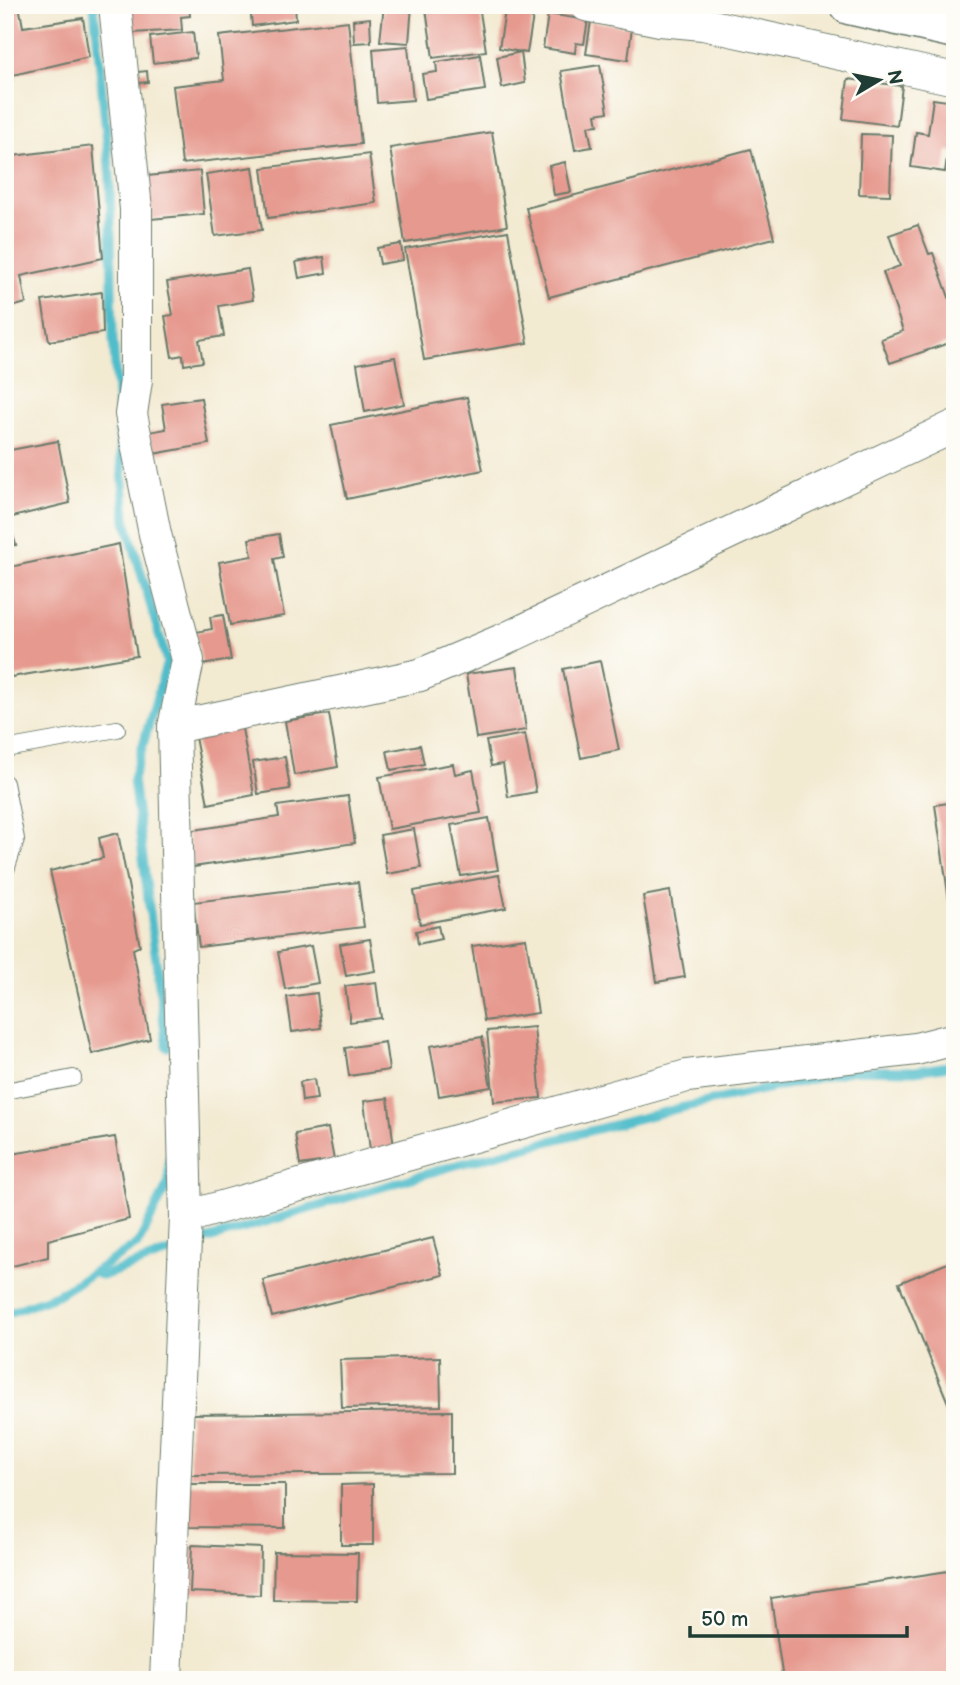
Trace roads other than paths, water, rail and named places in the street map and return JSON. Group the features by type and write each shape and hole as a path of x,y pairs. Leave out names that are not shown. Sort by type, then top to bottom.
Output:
{"main road":[{"path":"849,5 955,29"}],"street":[{"path":"115,5 136,209 136,380 131,414 155,534 188,660 174,727 186,1217 166,1680"},
{"path":"586,5 660,20 703,24 955,79"},
{"path":"673,5 703,24"},
{"path":"174,727 420,675 505,639 955,426"},
{"path":"186,1217 687,1076 916,1049 955,1040"}],"lane":[{"path":"5,749 117,729"},
{"path":"5,783 16,839 5,873"},
{"path":"5,1091 73,1078"}],"waterway":[{"path":"94,5 110,176 113,338 118,409"},
{"path":"119,430 126,521 167,662 133,779 167,1047"},
{"path":"192,1244 456,1165 680,1108 853,1070 915,1071 955,1065"},
{"path":"5,1314 57,1295 138,1244 169,1182 169,1159"},
{"path":"93,1272 102,1276 179,1249"}]}
